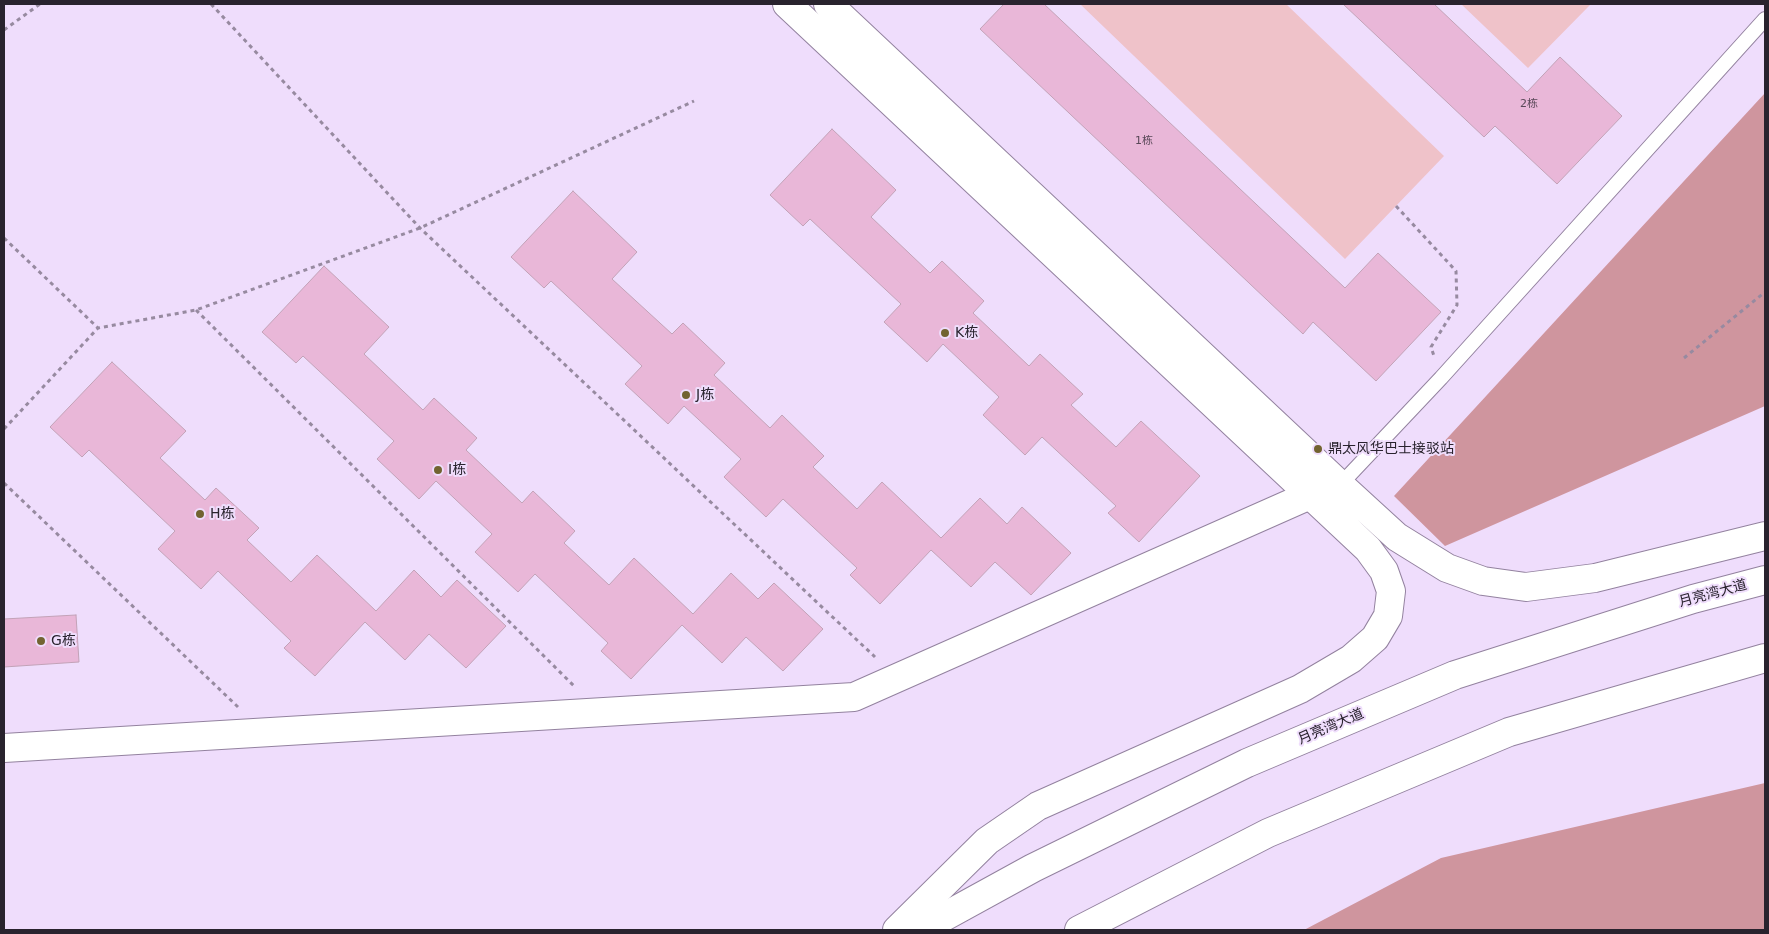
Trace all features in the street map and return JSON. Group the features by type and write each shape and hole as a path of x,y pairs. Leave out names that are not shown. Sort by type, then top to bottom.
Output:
{"street":[{"path":"787,4 1368,549 1384,571 1391,591 1388,616 1375,638 1351,659 1300,689 1038,806 987,842 898,930"},
{"path":"828,4 1397,537 1447,568 1483,581 1526,587 1595,578 1765,536"},
{"path":"4,748 267,734 854,697 1310,495"},
{"name":"月亮湾大道","path":"920,930 1032,868 1247,763 1456,675 1693,598 1765,580"},
{"path":"1079,930 1268,833 1509,732 1765,658"}],"lane":[{"path":"1340,485 1441,378 1765,20"}],"path":[{"path":"4,30 40,4"},
{"path":"210,4 420,228 897,678"},
{"path":"4,429 98,328 196,310 420,228 694,102"},
{"path":"1396,206 1456,272 1457,305 1431,347 1441,378"},
{"path":"4,238 98,328"},
{"path":"1684,358 1765,292"},
{"path":"196,310 601,713"},
{"path":"4,483 267,734"}],"shaded area":[{"path":"1080,4 1286,4 1444,156 1345,259"},
{"path":"1461,4 1591,4 1528,68"},
{"path":"1765,93 1765,406 1445,546 1394,496"},
{"path":"1765,783 1765,930 1304,930 1441,858"}],"building":[{"path":"1004,4 1044,4 1345,288 1378,253 1441,312 1376,381 1313,322 1303,334 980,29"},
{"path":"1343,4 1434,4 1527,92 1560,57 1622,116 1557,184 1495,126 1484,137"},
{"name":"K栋","path":"832,129 896,190 871,217 930,273 942,261 984,301 973,313 1029,366 1040,354 1083,394 1071,405 1116,447 1141,421 1200,476 1139,542 1108,513 1116,506 1042,437 1025,455 983,415 999,397 943,344 927,362 884,322 901,304 810,219 803,226 770,195"},
{"name":"J栋","path":"573,191 637,252 612,279 672,334 683,323 725,363 714,375 770,428 782,415 824,456 813,467 857,509 882,482 941,538 980,498 1007,524 1022,507 1071,553 1031,595 995,562 971,587 931,550 880,604 850,575 857,568 783,499 766,517 724,477 741,459 684,406 668,424 625,384 642,366 551,281 544,288 511,257"},
{"name":"I栋","path":"324,266 389,327 364,354 423,410 434,398 477,438 466,450 522,503 533,491 575,531 564,543 609,585 634,558 693,614 731,573 758,599 774,583 823,629 783,671 746,637 722,663 682,625 631,679 601,651 608,643 535,574 518,592 475,552 492,534 436,481 419,499 377,459 394,441 303,356 296,363 262,332"},
{"name":"H栋","path":"112,362 186,431 160,458 205,500 216,488 259,528 247,540 291,582 317,555 376,611 414,570 441,597 457,580 506,626 466,668 429,634 405,660 365,622 315,676 284,648 291,641 218,571 201,589 158,549 175,531 89,450 82,457 50,427"},
{"name":"G栋","path":"76,615 79,662 4,667 4,619"}],"place":[{"name":"K栋","path":"945,333"},
{"name":"J栋","path":"686,395"},
{"name":"鼎太风华巴士接驳站","path":"1318,449"},
{"name":"I栋","path":"438,470"},
{"name":"H栋","path":"200,514"},
{"name":"G栋","path":"41,641"}]}
